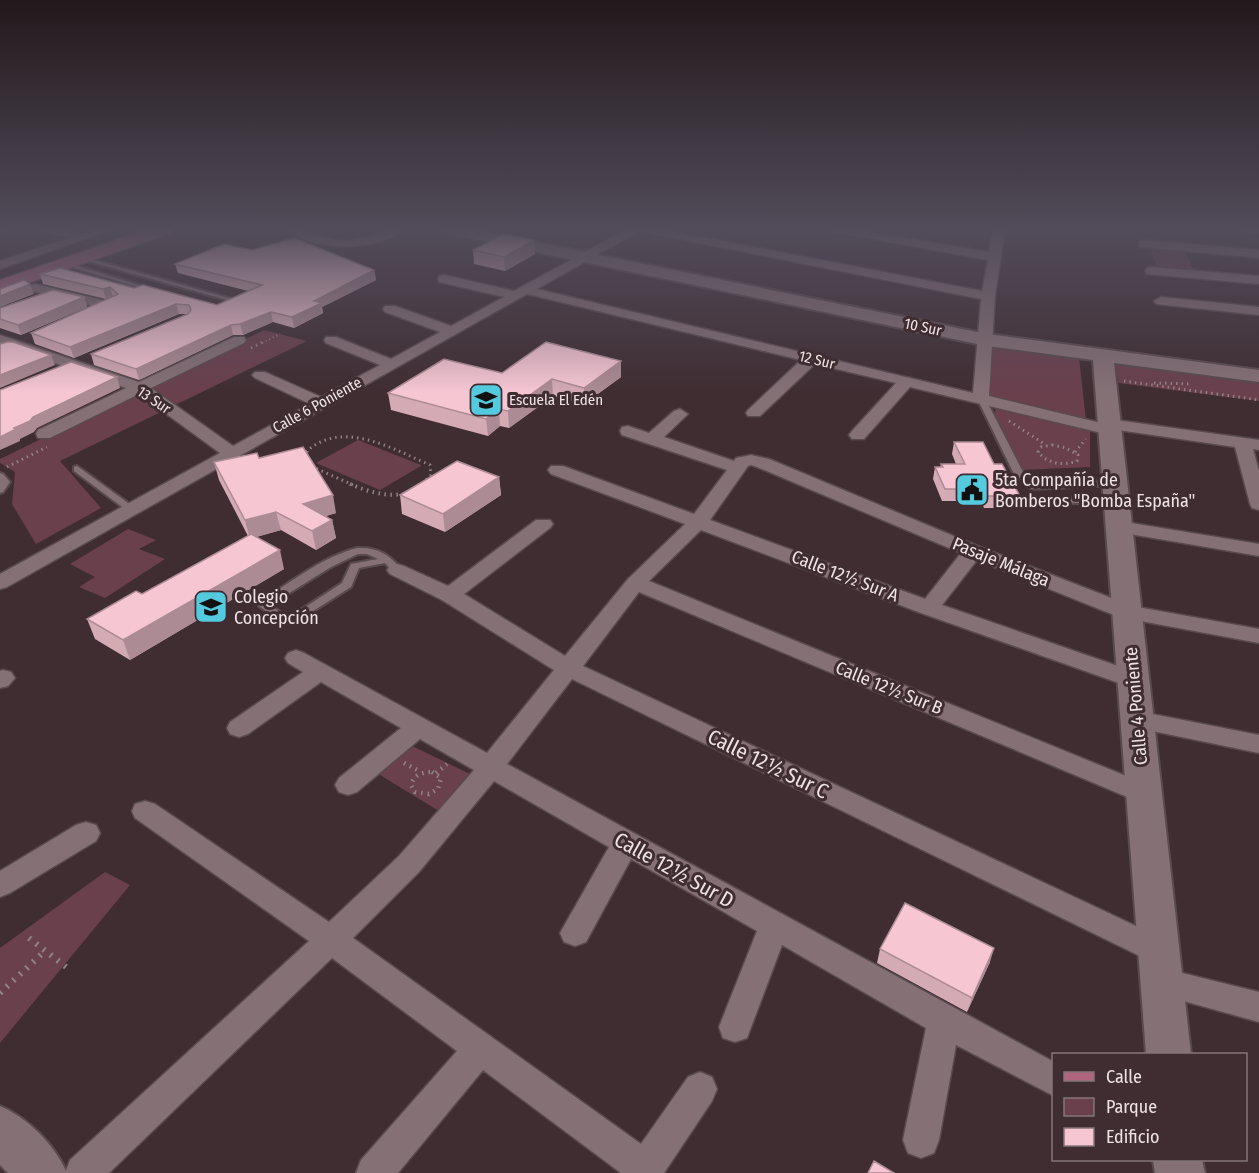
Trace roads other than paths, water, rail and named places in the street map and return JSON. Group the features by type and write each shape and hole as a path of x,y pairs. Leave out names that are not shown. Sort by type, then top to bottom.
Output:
{"street":[{"name":"12 Sur","path":"471,284 519,292 983,401 1109,427 1251,444"},
{"name":"Calle 6 Poniente","path":"0,583 534,284"},
{"name":"10 Sur","path":"712,284 987,340 1112,369 1259,376"},
{"path":"925,284 988,296"},
{"path":"983,401 990,284"},
{"path":"1156,286 1195,284"},
{"path":"1156,286 1259,311"},
{"path":"1156,286 1165,315"},
{"path":"36,288 109,304 86,314"},
{"path":"28,303 57,292"},
{"path":"390,309 452,330"},
{"path":"0,351 36,336"},
{"name":"13 Sur","path":"0,339 140,388 232,453"},
{"path":"44,434 239,340"},
{"path":"331,340 390,364"},
{"path":"53,373 96,355"},
{"path":"754,413 811,359"},
{"name":"Calle 4 Poniente","path":"1112,369 1109,427 1168,1053"},
{"path":"260,375 321,403"},
{"path":"858,435 906,382"},
{"path":"652,439 680,414"},
{"name":"Pasaje Málaga","path":"628,431 744,464 763,463 973,551 1127,612 1259,636"},
{"path":"1251,444 1259,504"},
{"path":"83,1173 409,864 491,767 635,583 699,521 744,464"},
{"name":"Calle 12½ Sur A","path":"557,470 929,608 1133,680"},
{"path":"1117,503 1259,550"},
{"path":"450,595 543,524"},
{"path":"929,608 973,551"},
{"name":"Calle 12½ Sur C","path":"392,564 450,595 568,668 1160,967 1259,1007"},
{"name":"Calle 12½ Sur B","path":"635,583 1144,794"},
{"name":"Calle 12½ Sur D","path":"239,728 308,665 1052,1079"},
{"path":"1137,720 1259,744"},
{"path":"348,785 419,726"},
{"path":"145,811 331,940 645,1171 700,1089"},
{"path":"0,885 86,833"},
{"path":"575,933 626,843"},
{"path":"735,1027 774,926"},
{"path":"921,1140 944,1021"},
{"path":"374,1173 480,1049"},
{"path":"0,1130 42,1173"}],"lane":[{"path":"136,284 156,291"},
{"path":"167,284 229,299"},
{"path":"983,401 1020,476"},
{"path":"77,469 132,510"},
{"path":"0,476 5,482 0,490"},
{"path":"1032,486 1117,503"},
{"path":"1040,501 1117,503"},
{"name":"Calle 12½ Sur C","path":"369,551 392,564 377,563 355,566 347,585 295,618 282,618 264,606 268,600 346,553 369,551"}],"place":[{"name":"Escuela El Edén","path":"486,400"},
{"name":"5ta Compañía de Bomberos \"Bomba España\"","path":"972,490"},
{"name":"Colegio Concepción","path":"211,607"}]}
